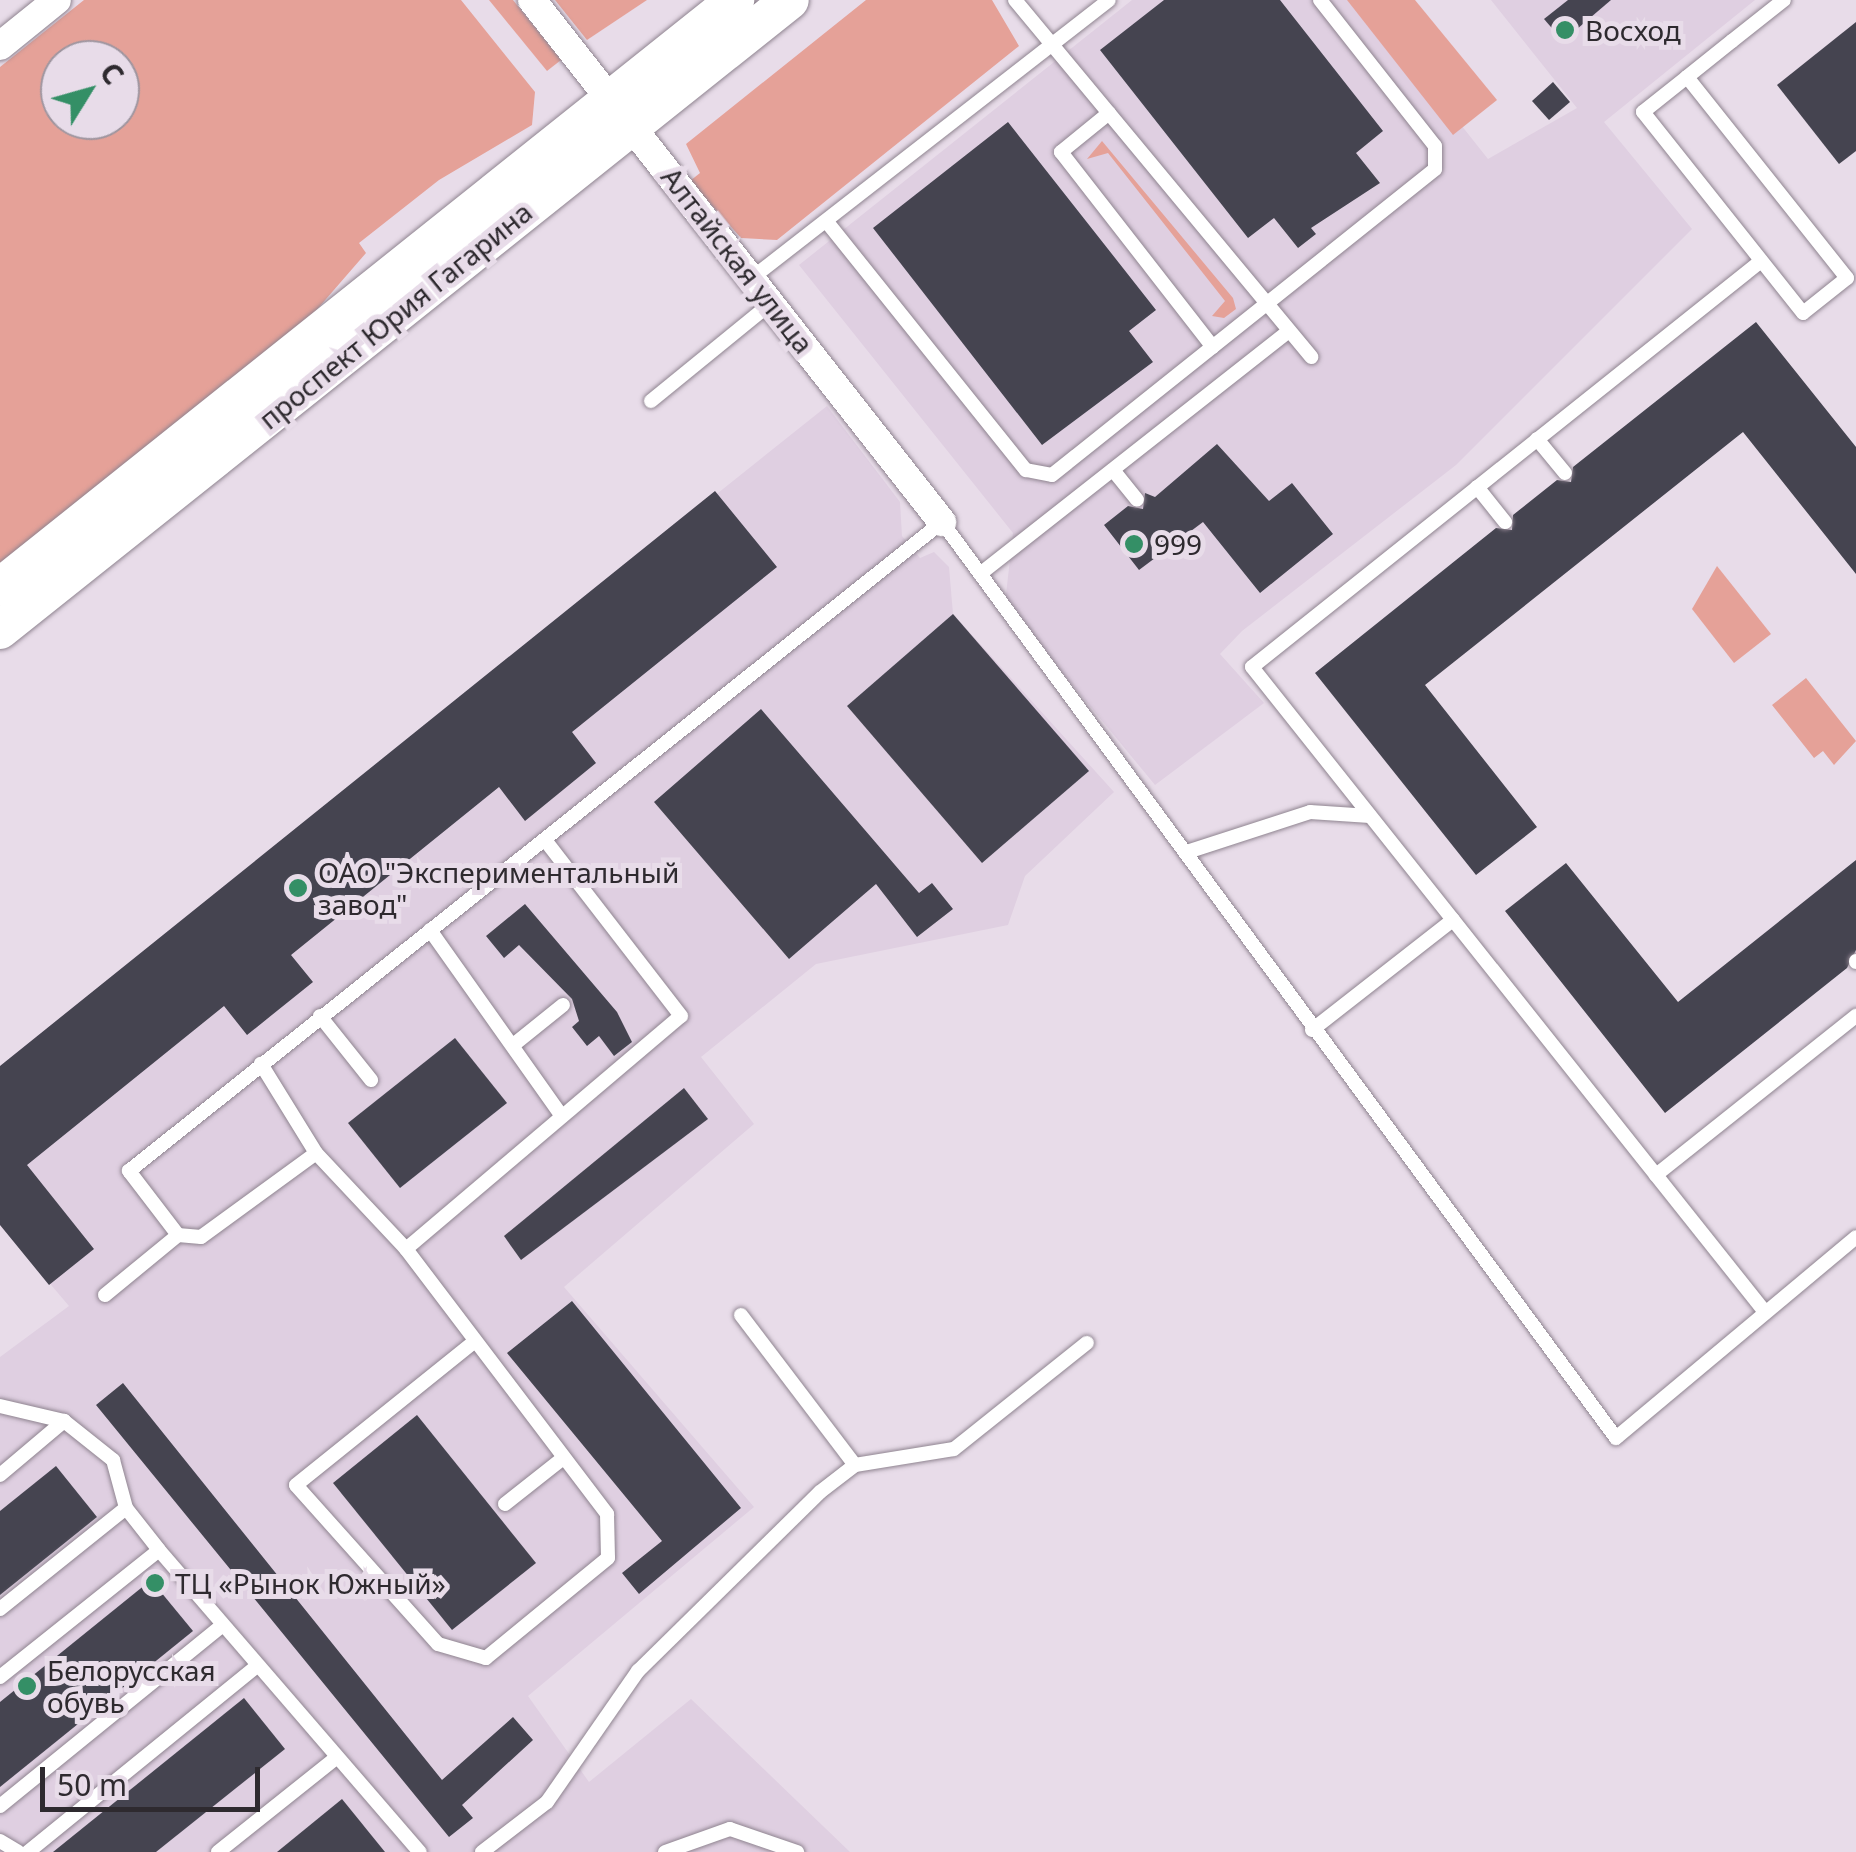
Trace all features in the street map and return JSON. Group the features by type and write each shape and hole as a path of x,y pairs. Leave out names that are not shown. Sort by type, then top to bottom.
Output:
{"main road":[{"name":"проспект Юрия Гагарина","path":"0,630 621,112 735,0"},
{"name":"проспект Юрия Гагарина","path":"0,587 621,112 790,0"}],"street":[{"path":"0,46 57,0"},
{"name":"Алтайская улица","path":"532,0 942,522"}],"lane":[{"path":"1015,0 1287,332 1311,356"},
{"path":"752,278 1109,0"},
{"path":"827,222 1026,470 1052,475 1436,170 1434,146 1320,0"},
{"path":"1687,77 1847,278 1803,314 1643,112 1687,77 1784,0"},
{"path":"1109,114 1060,152 1212,347"},
{"path":"1761,261 1252,667 1764,1310"},
{"path":"651,401 771,303"},
{"path":"980,574 1287,332"},
{"path":"1538,440 1565,474"},
{"path":"1114,470 1136,500"},
{"path":"1478,487 1505,522"},
{"path":"178,1235 129,1171 942,522 1190,852 1312,1030 1616,1438 1764,1310 1856,1237"},
{"path":"1190,852 1310,812 1370,816"},
{"path":"406,1249 681,1016 545,840"},
{"path":"1312,1030 1453,920"},
{"path":"430,930 517,1042 525,1072 561,1115"},
{"path":"517,1042 563,1005"},
{"path":"320,1016 371,1080"},
{"path":"1656,1175 1856,1016"},
{"path":"260,1064 316,1152 406,1249 607,1514 608,1558 486,1658 438,1644 296,1485 474,1342"},
{"path":"104,1295 178,1235 201,1237 316,1152"},
{"path":"741,1315 855,1466"},
{"path":"482,1852 547,1802 686,1617 855,1466 954,1450 1087,1344"},
{"path":"0,1406 64,1422 114,1460 126,1508 332,1760 420,1852"},
{"path":"0,1475 64,1422"},
{"path":"505,1504 562,1459"},
{"path":"0,1610 126,1508"},
{"path":"0,1677 159,1550"},
{"path":"0,1806 223,1625"},
{"path":"28,1852 256,1667"},
{"path":"218,1852 332,1760"},
{"path":"665,1852 730,1829 797,1852"},
{"path":"0,1841 18,1852"}],"shaded area":[{"path":"84,0 461,0 535,92 532,125 439,180 359,243 366,253 307,321 0,565 0,67"},
{"path":"489,0 513,0 561,60 547,71"},
{"path":"555,0 647,0 587,40"},
{"path":"866,0 992,0 1019,46 777,240 741,238 690,181 700,173 686,144"},
{"path":"1132,0 1362,0 1488,159 1577,108 1491,0 1755,0 1604,122 1692,229 1456,465 1242,631 1220,654 1264,703 1155,785 1005,603 1013,533 799,265"},
{"path":"1347,0 1415,0 1497,100 1453,135"},
{"path":"1102,141 1233,298 1236,309 1224,318 1212,316 1225,301 1108,153 1087,159"},
{"path":"827,406 900,502 902,536 920,558 934,552 949,567 953,614 1114,792 1025,876 1008,925 816,964 701,1057 754,1124 564,1287 754,1507 528,1696 589,1782 691,1699 850,1852 0,1852 0,1357 69,1306 0,1225 0,1066"},
{"path":"1717,566 1771,634 1734,663 1692,609"},
{"path":"1806,678 1856,741 1834,765 1823,751 1814,758 1772,705"}],"building":[{"path":"1164,0 1280,0 1383,131 1356,153 1380,183 1311,228 1316,234 1298,248 1274,218 1248,238 1100,50"},
{"name":"Восход","path":"1568,0 1611,0 1563,41 1544,19"},
{"path":"1856,22 1856,151 1839,164 1777,85"},
{"path":"1553,82 1570,102 1549,120 1532,101"},
{"path":"1008,122 1156,310 1129,331 1153,362 1042,445 873,228"},
{"path":"1756,322 1856,447 1856,574 1743,432 1425,685 1537,827 1476,875 1315,673 1496,528 1512,530 1513,515 1557,480 1571,482 1573,467"},
{"path":"1217,444 1269,501 1292,483 1333,534 1260,593 1203,522 1139,570 1104,525 1128,506 1143,509 1145,493 1155,497"},
{"name":"ОАО \"Экспериментальный завод\"","path":"715,491 777,567 572,732 596,763 525,821 499,787 291,955 313,982 247,1035 224,1006 27,1165 94,1249 49,1285 0,1225 0,1066"},
{"path":"953,614 1089,771 982,863 847,706"},
{"path":"761,709 919,893 932,883 953,909 917,937 876,884 789,959 654,802"},
{"path":"1856,860 1856,950 1847,968 1665,1113 1505,911 1566,863 1678,1002"},
{"path":"525,904 617,1012 632,1042 614,1056 599,1036 587,1046 572,1027 579,1021 572,999 519,945 504,958 486,936"},
{"path":"455,1038 507,1103 400,1188 348,1123"},
{"path":"684,1088 708,1119 521,1260 504,1236"},
{"path":"572,1301 741,1508 639,1594 622,1573 662,1541 507,1353"},
{"path":"123,1383 442,1780 513,1717 533,1740 462,1805 473,1818 449,1837 96,1405"},
{"path":"417,1415 536,1563 452,1630 333,1483"},
{"path":"56,1466 97,1517 0,1595 0,1511"},
{"path":"151,1580 193,1631 0,1787 0,1702"},
{"path":"244,1698 285,1749 156,1852 53,1852"},
{"path":"342,1799 385,1852 277,1852"}],"place":[{"name":"Восход","path":"1565,30"},
{"name":"999","path":"1134,544"},
{"name":"ОАО \"Экспериментальный завод\"","path":"298,888"},
{"name":"ТЦ «Рынок Южный»","path":"155,1583"},
{"name":"Белорусская обувь","path":"27,1686"}]}
